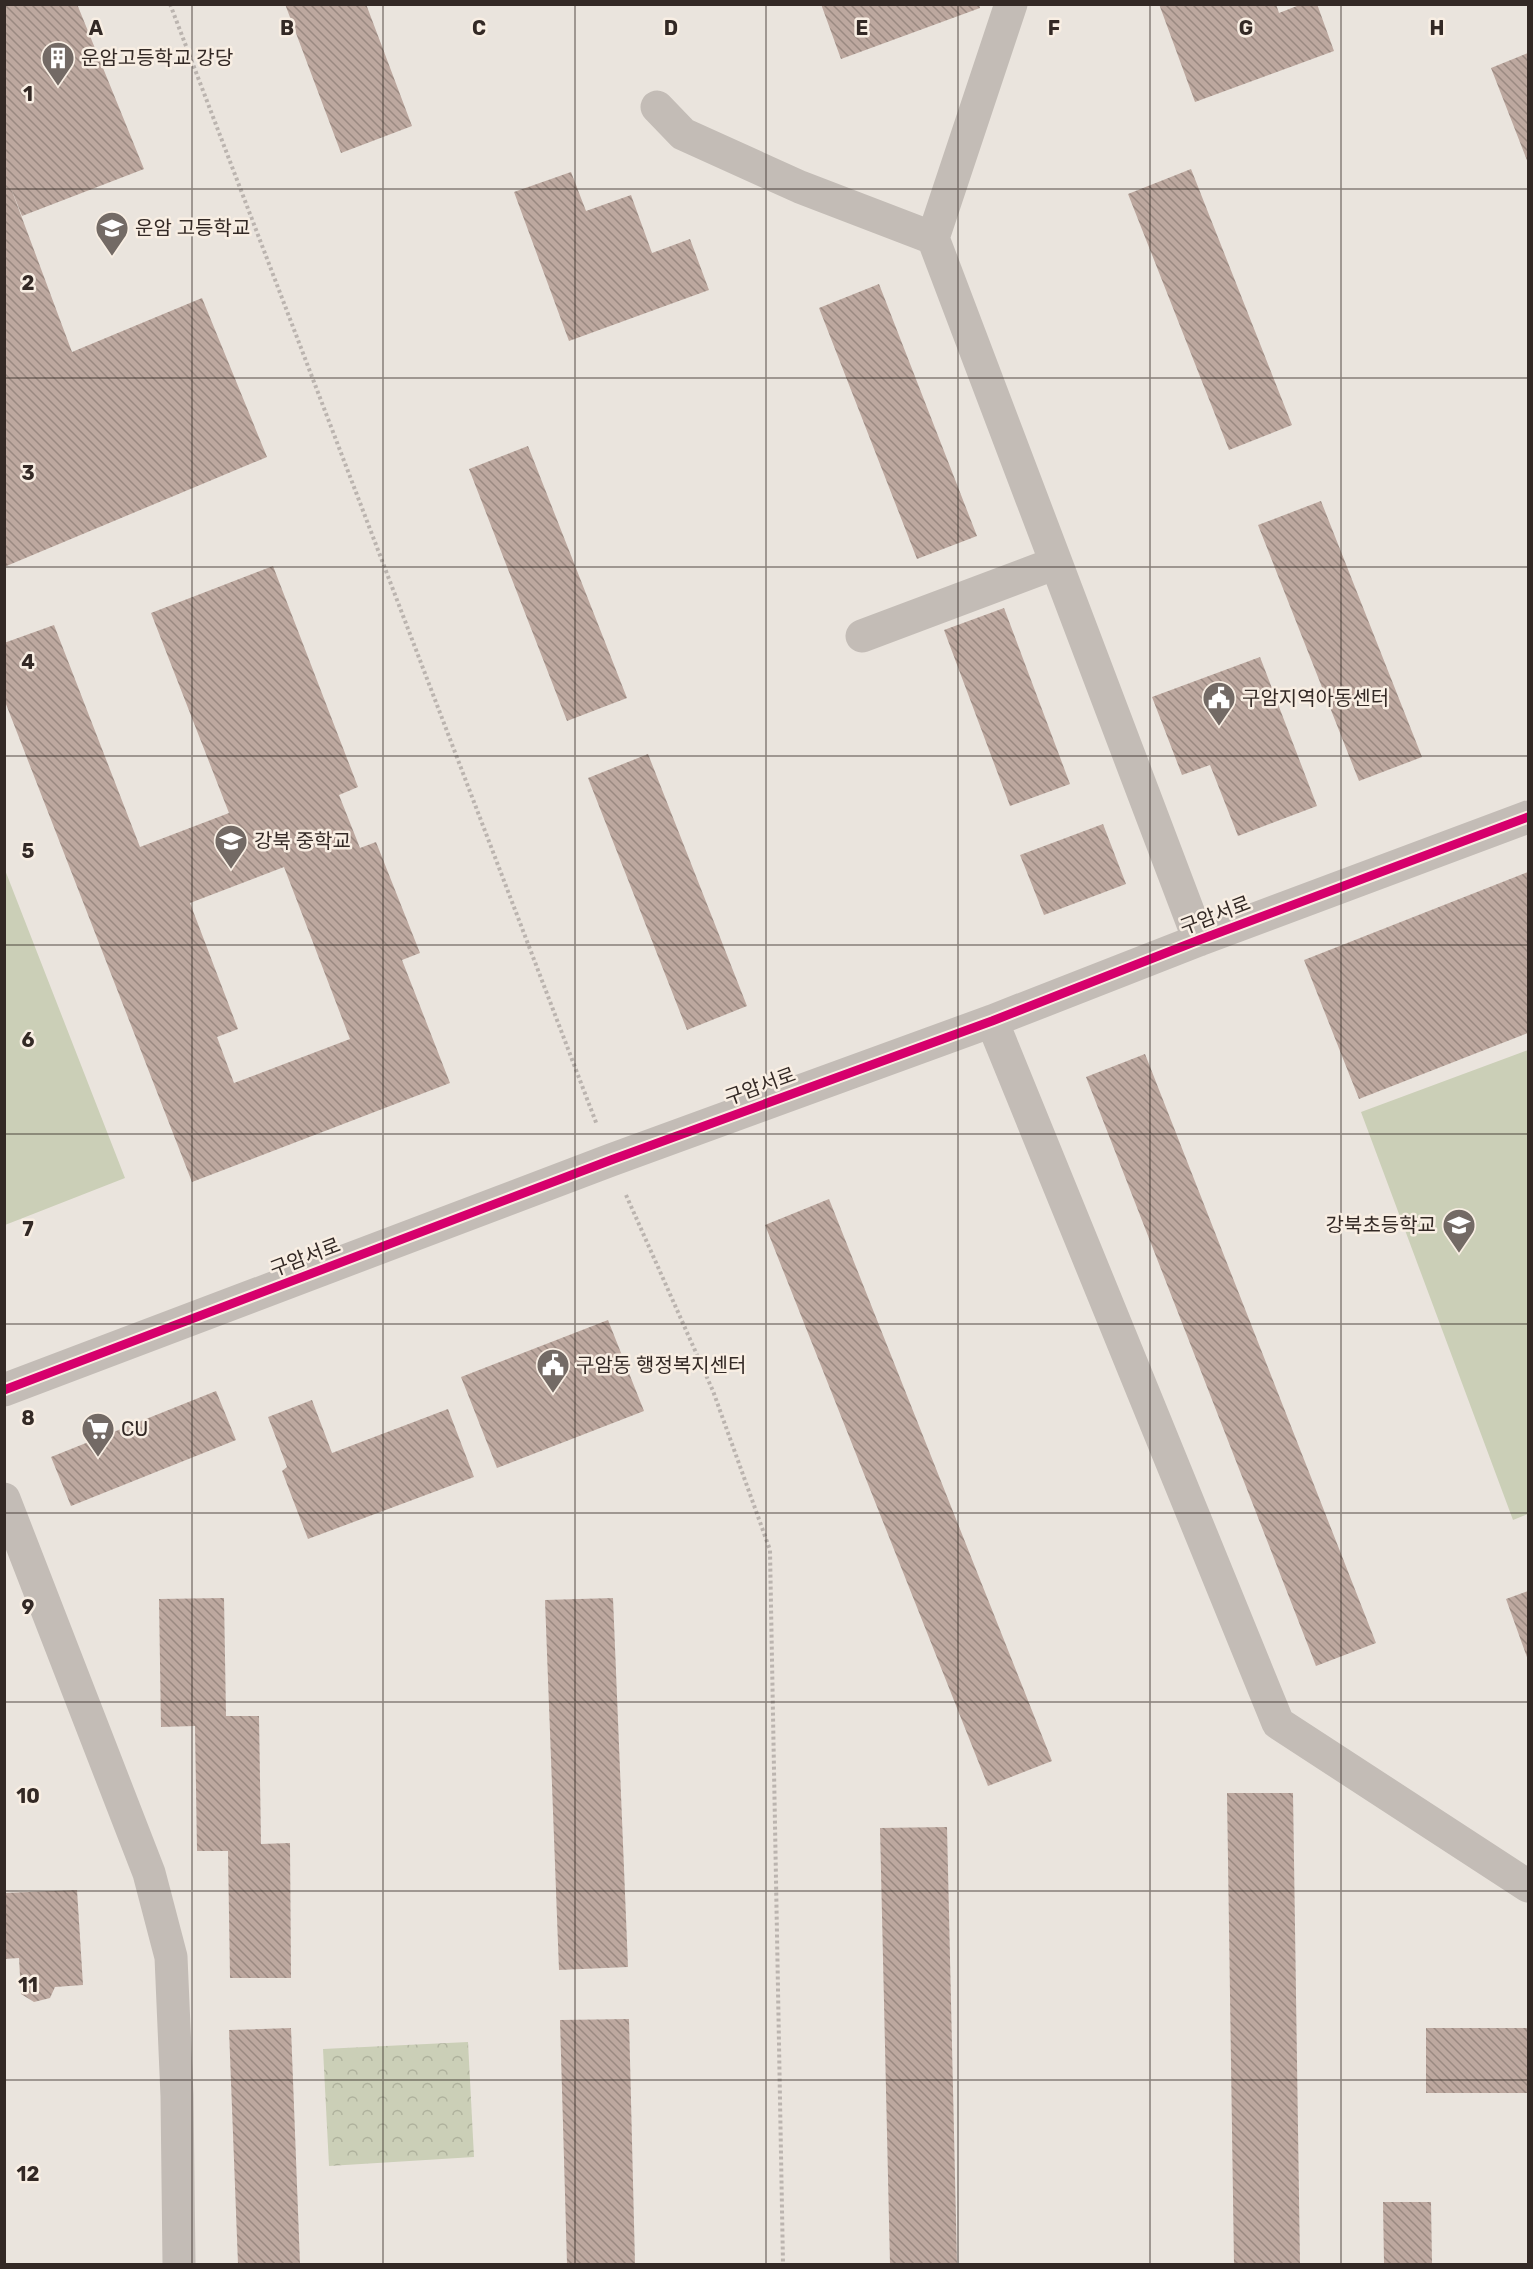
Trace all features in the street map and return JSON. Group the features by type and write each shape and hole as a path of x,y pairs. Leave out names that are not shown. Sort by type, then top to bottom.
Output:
{"street":[{"path":"1011,4 933,238 1199,940"},
{"path":"657,107 683,134 800,187 933,238"},
{"path":"862,636 1056,563"},
{"name":"구암서로","path":"4,1390 611,1160 992,1021 1199,940 1528,817"},
{"path":"992,1021 1278,1723 1528,1886"},
{"path":"4,1499 148,1873 171,1956 177,2096 179,2265"}],"path":[{"path":"170,4 611,1160 713,1391 770,1550 783,2265"}],"green space":[{"path":"5,870 125,1178 4,1225"},
{"path":"1528,1050 1528,1514 1513,1520 1361,1112"},
{"path":"468,2042 474,2157 329,2166 323,2049"}],"building":[{"path":"5,4 77,4 144,169 22,216 9,183 72,352 202,298 267,457 4,567"},
{"path":"285,4 366,4 412,126 341,153"},
{"path":"821,4 979,4 980,8 841,59"},
{"path":"1159,4 1276,4 1279,13 1302,4 1317,4 1334,51 1195,102"},
{"path":"1528,53 1528,163 1491,68"},
{"path":"1191,169 1292,425 1229,450 1128,194"},
{"path":"571,172 586,211 631,195 652,253 690,239 709,290 569,341 514,192"},
{"path":"879,284 977,536 917,559 819,308"},
{"path":"528,446 627,698 567,721 469,469"},
{"path":"1321,501 1422,757 1359,781 1258,525"},
{"path":"273,566 358,787 339,795 360,848 376,842 420,953 402,960 450,1083 192,1182 4,699 4,643 54,625 140,847 229,813 151,613","holes":["284,867 350,1039 234,1083 217,1037 238,1029 190,903"]},
{"path":"1004,608 1070,784 1010,806 944,630"},
{"path":"1260,657 1317,806 1238,836 1210,765 1182,775 1152,697"},
{"path":"648,754 747,1006 687,1030 588,778"},
{"path":"1103,824 1126,884 1044,915 1020,855"},
{"path":"1528,872 1528,1033 1359,1099 1304,960"},
{"path":"1145,1054 1376,1643 1316,1666 1086,1077"},
{"path":"829,1199 1052,1761 988,1786 765,1225"},
{"name":"구암동 행정복지센터","path":"608,1320 644,1411 497,1468 461,1377"},
{"path":"216,1391 236,1440 71,1506 51,1457"},
{"path":"312,1400 332,1453 448,1409 474,1477 308,1539 282,1471 287,1467 268,1417"},
{"path":"1528,1591 1528,1660 1506,1599"},
{"path":"224,1598 226,1716 259,1716 261,1844 290,1843 291,1978 230,1978 228,1851 197,1851 195,1726 161,1727 159,1599"},
{"path":"613,1598 628,1967 559,1970 545,1600"},
{"path":"1227,1793 1293,1793 1300,2264 1234,2264"},
{"path":"947,1827 957,2264 890,2264 880,1828"},
{"path":"77,1890 83,1985 55,1987 50,1998 34,2002 21,1994 19,1958 4,1959 4,1893"},
{"path":"629,2019 635,2264 567,2264 560,2020"},
{"path":"291,2028 300,2264 238,2264 229,2030"},
{"path":"1426,2028 1528,2028 1528,2093 1426,2093"},
{"path":"1383,2202 1431,2202 1432,2264 1384,2264"}],"cycle path":[{"path":"4,1390 611,1160 992,1021 1199,940 1528,817"}],"place":[{"name":"운암고등학교 강당","path":"58,87"},
{"name":"운암 고등학교","path":"112,257"},
{"name":"구암지역아동센터","path":"1219,727"},
{"name":"강북 중학교","path":"231,870"},
{"name":"강북초등학교","path":"1459,1254"},
{"name":"구암동 행정복지센터","path":"553,1394"},
{"name":"CU","path":"98,1458"}]}
